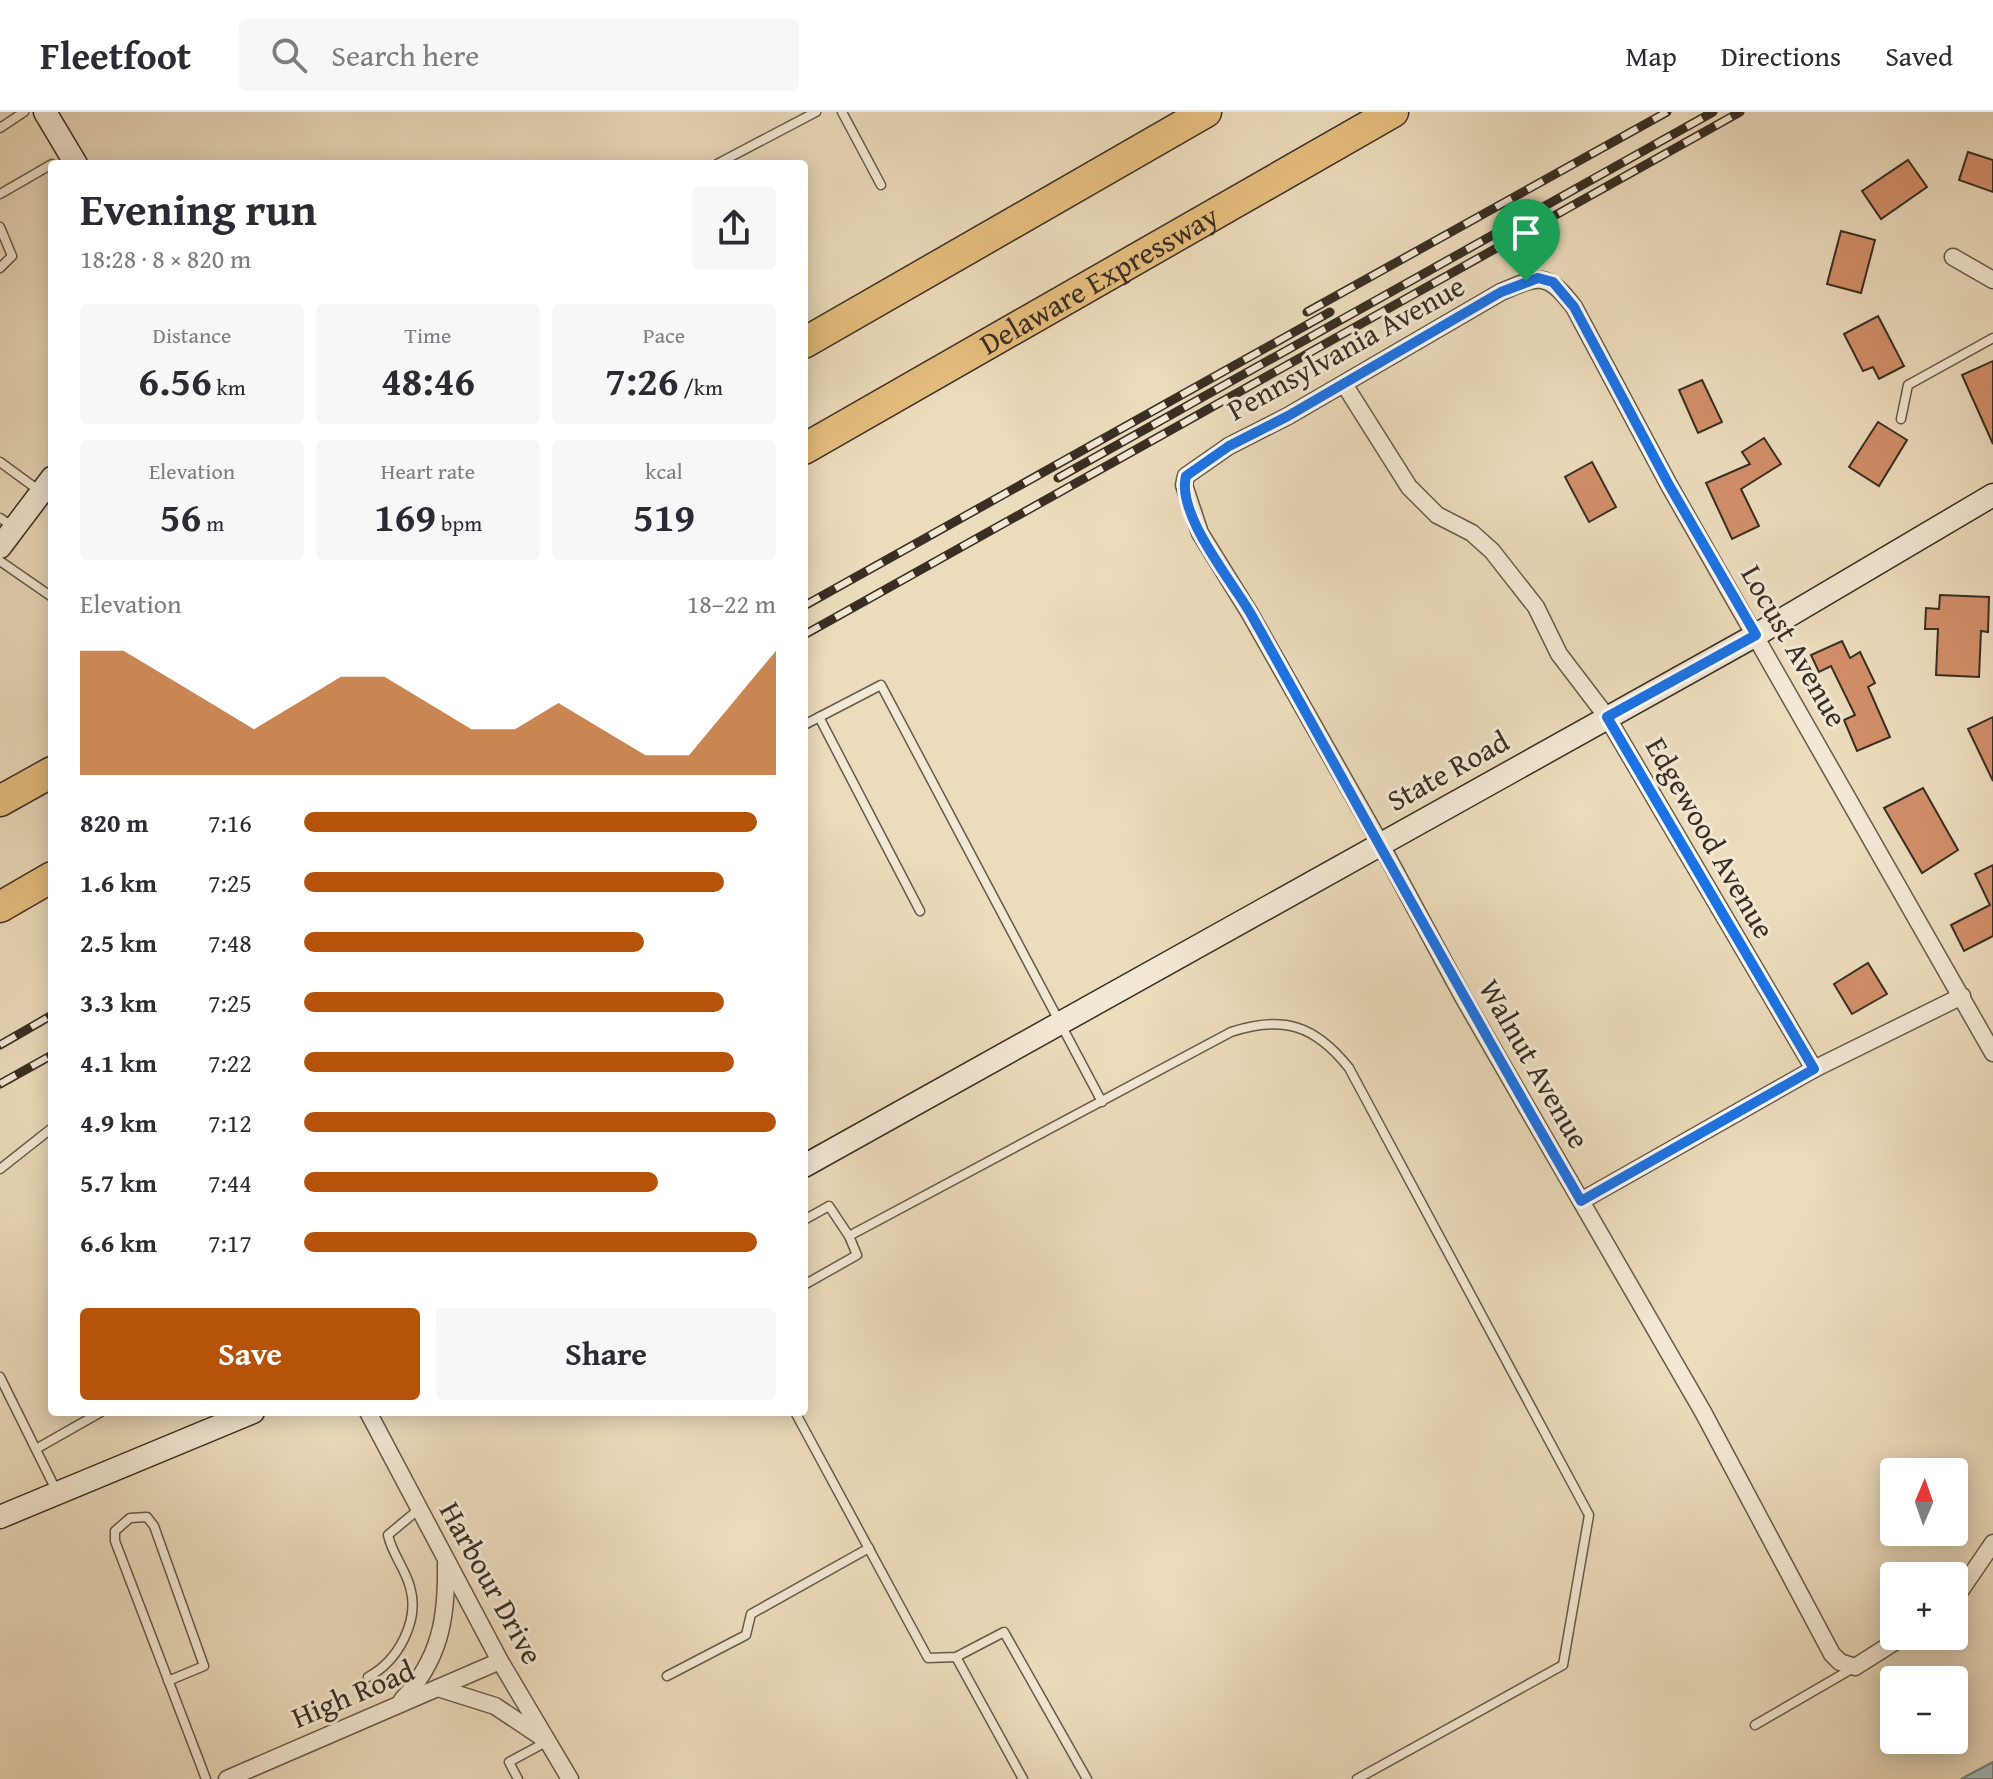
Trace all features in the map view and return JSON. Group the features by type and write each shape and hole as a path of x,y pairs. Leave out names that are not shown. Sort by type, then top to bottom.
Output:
{"highway":[{"path":"808,341 1206,112"},
{"name":"Delaware Expressway","path":"808,447 1393,112"},
{"path":"0,801 48,774"},
{"path":"0,907 48,879"}],"main road":[{"path":"45,112 61,160"},
{"path":"0,547 7,523 47,485"},
{"name":"State Road","path":"808,1164 1756,635 1993,495"},
{"path":"0,1517 243,1416"}],"street":[{"path":"1953,257 1993,280"},
{"name":"Pennsylvania Avenue","path":"1186,476 1229,446 1344,384 1501,292 1538,278"},
{"name":"Locust Avenue","path":"1538,278 1553,282 1574,307 1669,485 1993,1053"},
{"name":"Edgewood Avenue","path":"1344,384 1380,444 1427,507 1472,533 1518,581 1536,607 1559,654 1607,717 1814,1069"},
{"name":"Walnut Avenue","path":"1186,476 1187,499 1200,533 1249,612 1463,997 1703,1412 1826,1643 1840,1662 1855,1667"},
{"path":"1581,1201 1814,1069 1962,996"},
{"name":"Harbour Drive","path":"370,1416 500,1661 570,1779"},
{"path":"1968,1580 1993,1543"},
{"path":"397,1706 426,1672 437,1651 447,1606 446,1558"},
{"path":"1855,1667 1882,1650"},
{"name":"High Road","path":"227,1779 248,1775 500,1661"},
{"path":"438,1688 495,1706 548,1741"}],"lane":[{"path":"0,128 24,112"},
{"path":"725,160 816,112"},
{"path":"842,112 881,185"},
{"path":"0,194 48,169"},
{"path":"0,227 12,256 0,268"},
{"path":"1901,419 1903,393 1908,385 1993,338"},
{"path":"0,462 47,485"},
{"path":"0,561 48,594"},
{"path":"808,723 881,685 1102,1102"},
{"path":"819,717 920,911"},
{"path":"849,1236 1231,1032 1257,1024 1284,1024 1310,1031 1332,1047 1357,1082 1589,1515 1563,1665 1357,1779"},
{"path":"0,1169 48,1131"},
{"path":"808,1218 829,1206 849,1236 857,1255 808,1283"},
{"path":"0,1377 57,1493"},
{"path":"36,1449 94,1416"},
{"path":"797,1416 928,1658 956,1657 1004,1632 1087,1779"},
{"path":"368,1677 387,1662 409,1628 410,1587 388,1535 419,1509"},
{"path":"168,1681 204,1666 154,1526 147,1517 130,1518 115,1531 115,1541 168,1681 206,1779"},
{"path":"667,1676 746,1635 751,1614 869,1548"},
{"path":"956,1657 1023,1779"},
{"path":"1755,1725 1855,1667"},
{"path":"518,1779 509,1762 548,1741"}],"water":[{"path":"1993,1762 1993,1779 1961,1779"}],"building":[{"path":"1968,152 1993,160 1993,192 1959,180"},
{"path":"1908,160 1927,187 1881,219 1862,191"},
{"path":"1841,231 1875,240 1861,293 1827,284"},
{"path":"1878,316 1904,366 1879,379 1873,367 1863,371 1844,334"},
{"path":"1993,361 1993,444 1962,375"},
{"path":"1702,380 1722,422 1698,433 1679,390"},
{"path":"1878,422 1907,440 1879,486 1849,467"},
{"path":"1764,438 1781,464 1741,489 1759,526 1732,539 1706,483 1750,464 1742,452"},
{"path":"1592,462 1616,507 1589,522 1565,477"},
{"path":"1940,595 1989,597 1988,632 1981,631 1979,677 1936,675 1938,629 1925,629 1926,608 1939,609"},
{"path":"1842,641 1850,658 1860,652 1875,683 1868,687 1890,737 1857,751 1844,720 1855,715 1831,666 1819,672 1811,655"},
{"path":"1993,717 1993,781 1968,729"},
{"path":"1923,788 1958,850 1922,873 1884,808"},
{"path":"1993,865 1993,936 1964,951 1951,925 1990,905 1975,874"},
{"path":"1868,963 1887,994 1852,1014 1834,984"}],"railway":[{"path":"1307,312 1667,112"},
{"path":"1058,478 1713,112"},
{"path":"808,633 1740,112"},
{"path":"808,604 1330,312"},
{"path":"0,1045 48,1017"},
{"path":"0,1084 48,1057"}],"route":[{"path":"1538,278 1553,282 1574,307 1669,485 1756,635 1607,717 1814,1069 1581,1201 1463,997 1249,612 1200,533 1184,485 1186,476 1210,457 1288,416 1501,292 1526,281 1538,278"}]}
